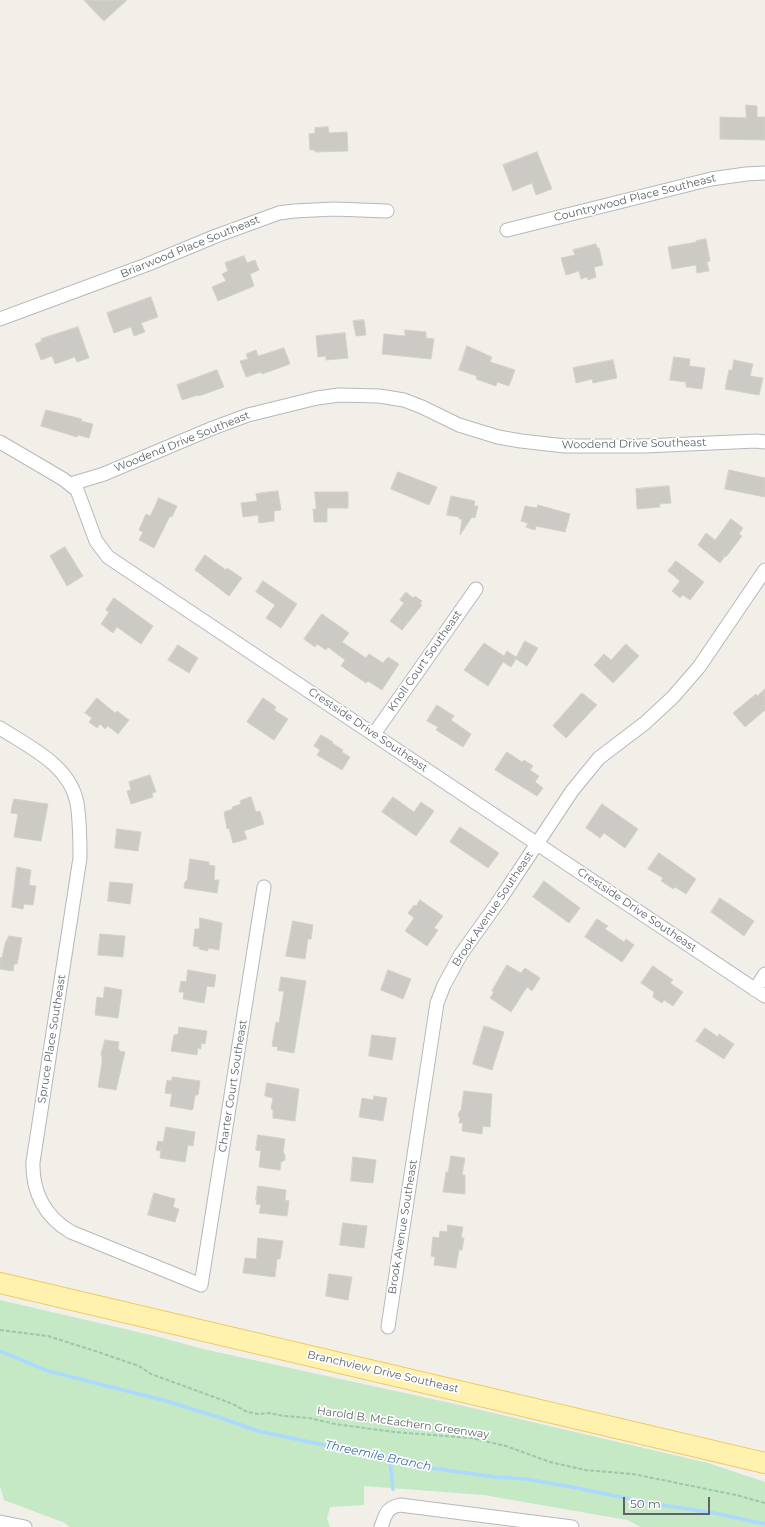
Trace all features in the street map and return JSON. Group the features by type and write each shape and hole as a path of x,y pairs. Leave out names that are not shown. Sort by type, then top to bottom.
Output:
{"main road":[{"name":"Branchview Drive Southeast","path":"0,1283 765,1463"}],"street":[{"name":"Countrywood Place Southeast","path":"507,230 711,179 765,173"},
{"name":"Briarwood Place Southeast","path":"0,320 279,213 334,209 387,211"},
{"name":"Woodend Drive Southeast","path":"71,484 104,474 213,428 248,415 317,398 339,395 379,396 404,400 459,425 498,437 565,446 644,446 765,442"},
{"name":"Crestside Drive Southeast","path":"0,442 71,484 77,490 96,541 108,557 760,993"},
{"name":"Brook Avenue Southeast","path":"388,1327 437,1003 444,985 461,954 501,898 572,791 599,758 645,723 673,697 699,667 765,570"},
{"name":"Knoll Court Southeast","path":"374,734 476,589"},
{"name":"Spruce Place Southeast","path":"0,728 50,760 61,771 71,786 77,801 79,821 80,858 33,1162 37,1194 40,1202 51,1216 71,1232 201,1285"},
{"name":"Charter Court Southeast","path":"201,1285 264,887"},
{"path":"760,993 765,974"},
{"path":"381,1527 386,1512 392,1507 400,1504 572,1527"},
{"path":"0,1522 25,1527"}],"path":[{"name":"Harold B. McEachern Greenway","path":"0,1330 48,1336 82,1347 139,1366 151,1374 233,1404 247,1412 309,1418 335,1424 394,1432 471,1438 506,1446 550,1462 585,1470 633,1474 736,1495 765,1503"}],"green space":[{"path":"0,1300 155,1336 203,1349 455,1404 708,1463 765,1482 765,1527 641,1527 627,1520 484,1495 364,1486 364,1505 330,1507 327,1519 330,1527 70,1527 65,1523 4,1500 0,1486"}],"building":[{"path":"84,0 127,0 104,21"},
{"path":"746,105 757,106 757,117 765,117 765,140 720,139 720,117 746,118"},
{"path":"328,127 329,133 347,132 348,151 315,152 315,150 310,150 309,134 315,133 315,128"},
{"path":"537,152 552,189 536,195 532,183 513,191 503,165"},
{"path":"706,239 710,261 707,262 709,271 697,273 696,265 672,269 668,247"},
{"path":"596,244 597,248 599,248 603,265 594,267 596,277 588,280 587,277 581,279 579,271 566,275 561,258 575,255 573,250"},
{"path":"244,256 247,263 255,260 259,270 250,274 254,286 218,301 212,287 226,281 222,274 228,271 225,263"},
{"path":"151,297 158,317 141,323 145,332 134,336 131,327 114,333 107,313"},
{"path":"364,320 366,335 356,336 353,321"},
{"path":"78,327 89,358 77,362 75,357 55,364 52,356 41,360 35,344 42,341 41,339"},
{"path":"405,330 426,332 426,338 434,339 431,359 382,354 384,334 405,336"},
{"path":"345,333 348,358 326,360 326,356 318,357 316,336"},
{"path":"467,346 492,357 490,362 515,370 509,386 497,382 496,386 476,379 477,376 459,370"},
{"path":"284,348 290,364 262,374 261,372 246,377 240,361 248,359 246,354 256,350 258,356"},
{"path":"674,357 690,359 689,366 705,368 702,389 686,387 686,382 670,380"},
{"path":"613,360 617,378 593,383 592,379 576,383 573,368"},
{"path":"734,360 753,364 750,376 763,378 759,395 725,389 729,370 732,370"},
{"path":"217,370 224,387 199,396 198,395 182,400 177,385"},
{"path":"46,410 82,419 81,421 93,424 89,438 78,435 77,437 41,426"},
{"path":"729,470 765,478 765,497 725,489"},
{"path":"398,472 437,487 429,505 391,489"},
{"path":"669,486 671,503 659,504 660,507 637,509 636,489"},
{"path":"278,491 281,510 274,511 274,521 259,523 258,515 243,517 241,503 257,501 256,494"},
{"path":"315,492 348,492 348,508 327,508 327,522 314,522 313,509 316,509"},
{"path":"451,496 475,501 474,506 478,506 475,518 472,517 460,535 462,519 447,515"},
{"path":"159,498 177,506 172,517 170,516 154,548 139,540 143,532 139,530 146,514 150,516"},
{"path":"538,505 570,514 565,532 536,526 535,530 526,527 528,523 521,521 525,506 537,508"},
{"path":"731,519 743,528 739,534 742,536 720,563 698,545 706,533 715,540"},
{"path":"65,547 83,576 67,586 50,556"},
{"path":"205,555 226,570 227,568 242,578 229,596 195,570"},
{"path":"676,561 704,582 690,600 683,595 680,598 672,591 680,581 668,571"},
{"path":"263,581 297,604 281,628 266,618 275,605 256,592"},
{"path":"406,592 413,598 415,596 422,601 420,604 422,605 402,630 390,621 404,603 400,600"},
{"path":"114,598 153,626 141,644 117,627 113,633 101,624 109,612 106,610"},
{"path":"322,614 349,633 342,642 366,658 369,654 383,663 388,657 399,664 382,690 368,681 366,683 341,666 345,660 328,647 326,650 317,644 315,647 304,639"},
{"path":"525,641 538,648 527,666 516,659 511,667 503,662 488,686 464,670 484,643 504,656 507,651 516,657"},
{"path":"626,644 639,656 613,683 594,665 604,654 611,660"},
{"path":"178,645 198,658 189,673 168,660"},
{"path":"765,689 765,710 745,727 733,713 756,694 757,696"},
{"path":"582,693 597,705 566,738 553,726"},
{"path":"97,698 115,713 117,711 129,720 118,734 108,726 105,729 100,724 97,728 89,722 92,718 85,713"},
{"path":"263,698 276,707 274,710 288,719 274,740 247,722"},
{"path":"437,705 454,716 451,720 471,734 463,747 436,730 438,727 427,721"},
{"path":"321,735 333,742 332,743 343,750 342,752 350,757 342,770 317,755 320,750 314,746"},
{"path":"507,752 522,762 524,760 533,766 530,770 539,776 535,782 543,788 537,796 495,770"},
{"path":"150,775 156,792 152,793 153,797 131,804 127,791 131,790 129,782"},
{"path":"251,797 256,812 260,811 264,824 244,831 247,839 233,843 229,828 227,829 224,812 241,804 240,801"},
{"path":"393,797 414,812 421,802 434,811 416,836 382,812"},
{"path":"14,799 48,804 41,841 14,837 18,814 11,813"},
{"path":"602,804 638,829 625,848 604,833 600,838 586,828"},
{"path":"460,827 499,853 488,868 450,842"},
{"path":"117,829 141,832 138,851 115,848"},
{"path":"659,853 696,879 686,894 675,887 673,889 661,881 663,878 648,869"},
{"path":"190,859 209,862 209,865 215,866 214,880 219,880 217,893 184,888 187,880"},
{"path":"17,867 31,870 29,885 36,886 33,905 24,904 23,909 12,907"},
{"path":"544,881 580,908 569,923 533,897"},
{"path":"110,882 133,884 130,904 108,901"},
{"path":"720,898 754,921 744,936 711,912"},
{"path":"420,900 443,916 434,928 438,930 427,946 405,931 414,918 408,913"},
{"path":"200,918 222,923 219,950 208,948 208,951 193,946 195,929 199,929"},
{"path":"597,919 608,926 605,929 624,942 626,939 634,945 622,962 585,937"},
{"path":"293,921 313,925 311,939 308,939 305,959 286,956"},
{"path":"100,934 125,936 123,957 98,955"},
{"path":"9,936 22,938 17,964 14,964 13,971 0,969 0,957 2,958 5,944"},
{"path":"507,965 521,973 525,968 540,978 532,991 527,987 511,1012 490,998 494,992 492,991"},
{"path":"653,966 673,980 670,983 683,992 673,1006 664,1000 662,1003 653,997 654,992 641,983"},
{"path":"188,970 216,975 214,987 207,986 204,1003 183,999 184,992 179,992 181,981 186,982"},
{"path":"388,970 411,979 403,999 381,990"},
{"path":"281,977 306,981 294,1053 277,1050 278,1047 272,1046 276,1022 279,1023 284,991 279,991"},
{"path":"105,987 122,990 118,1018 95,1015 97,997 103,998"},
{"path":"484,1026 504,1032 492,1070 473,1064"},
{"path":"179,1027 207,1031 205,1044 201,1043 201,1049 198,1048 197,1055 171,1051 174,1035 178,1034"},
{"path":"705,1028 718,1037 719,1034 734,1044 724,1059 696,1041"},
{"path":"372,1035 396,1038 392,1060 369,1056"},
{"path":"105,1040 119,1042 119,1051 125,1052 116,1090 98,1087 102,1063 101,1055"},
{"path":"173,1077 200,1081 198,1095 195,1095 192,1110 170,1106 172,1094 165,1093 167,1080 171,1081"},
{"path":"267,1083 299,1089 295,1121 273,1118 273,1110 271,1109 273,1098 265,1096"},
{"path":"464,1091 492,1094 490,1127 483,1126 482,1134 462,1131 463,1123 459,1123 460,1118 458,1116 461,1110"},
{"path":"374,1096 387,1098 383,1121 359,1117 362,1098 373,1100"},
{"path":"166,1127 195,1132 193,1146 188,1145 185,1162 160,1158 161,1151 156,1150 158,1141 163,1142"},
{"path":"258,1135 285,1139 283,1152 285,1155 285,1160 281,1162 280,1170 259,1167 261,1151 256,1150"},
{"path":"451,1156 465,1158 462,1175 465,1175 465,1194 443,1192 446,1172 448,1172"},
{"path":"353,1157 376,1160 373,1183 351,1181"},
{"path":"258,1186 286,1190 285,1200 289,1201 287,1216 259,1213 261,1205 256,1204"},
{"path":"154,1193 175,1199 173,1207 179,1209 175,1222 148,1215"},
{"path":"343,1223 367,1226 364,1248 340,1245"},
{"path":"448,1225 463,1227 461,1238 464,1238 462,1250 459,1250 456,1268 434,1265 435,1257 431,1256 433,1237 439,1238 440,1231 447,1232"},
{"path":"258,1238 283,1241 280,1259 277,1259 275,1277 243,1273 245,1258 256,1259"},
{"path":"329,1274 352,1277 348,1300 326,1296"}],"waterway":[{"name":"Threemile Branch","path":"0,1351 48,1371 163,1400 258,1431 431,1468 495,1477 526,1479 654,1504 714,1513 765,1524"},
{"path":"390,1460 393,1489"}]}
